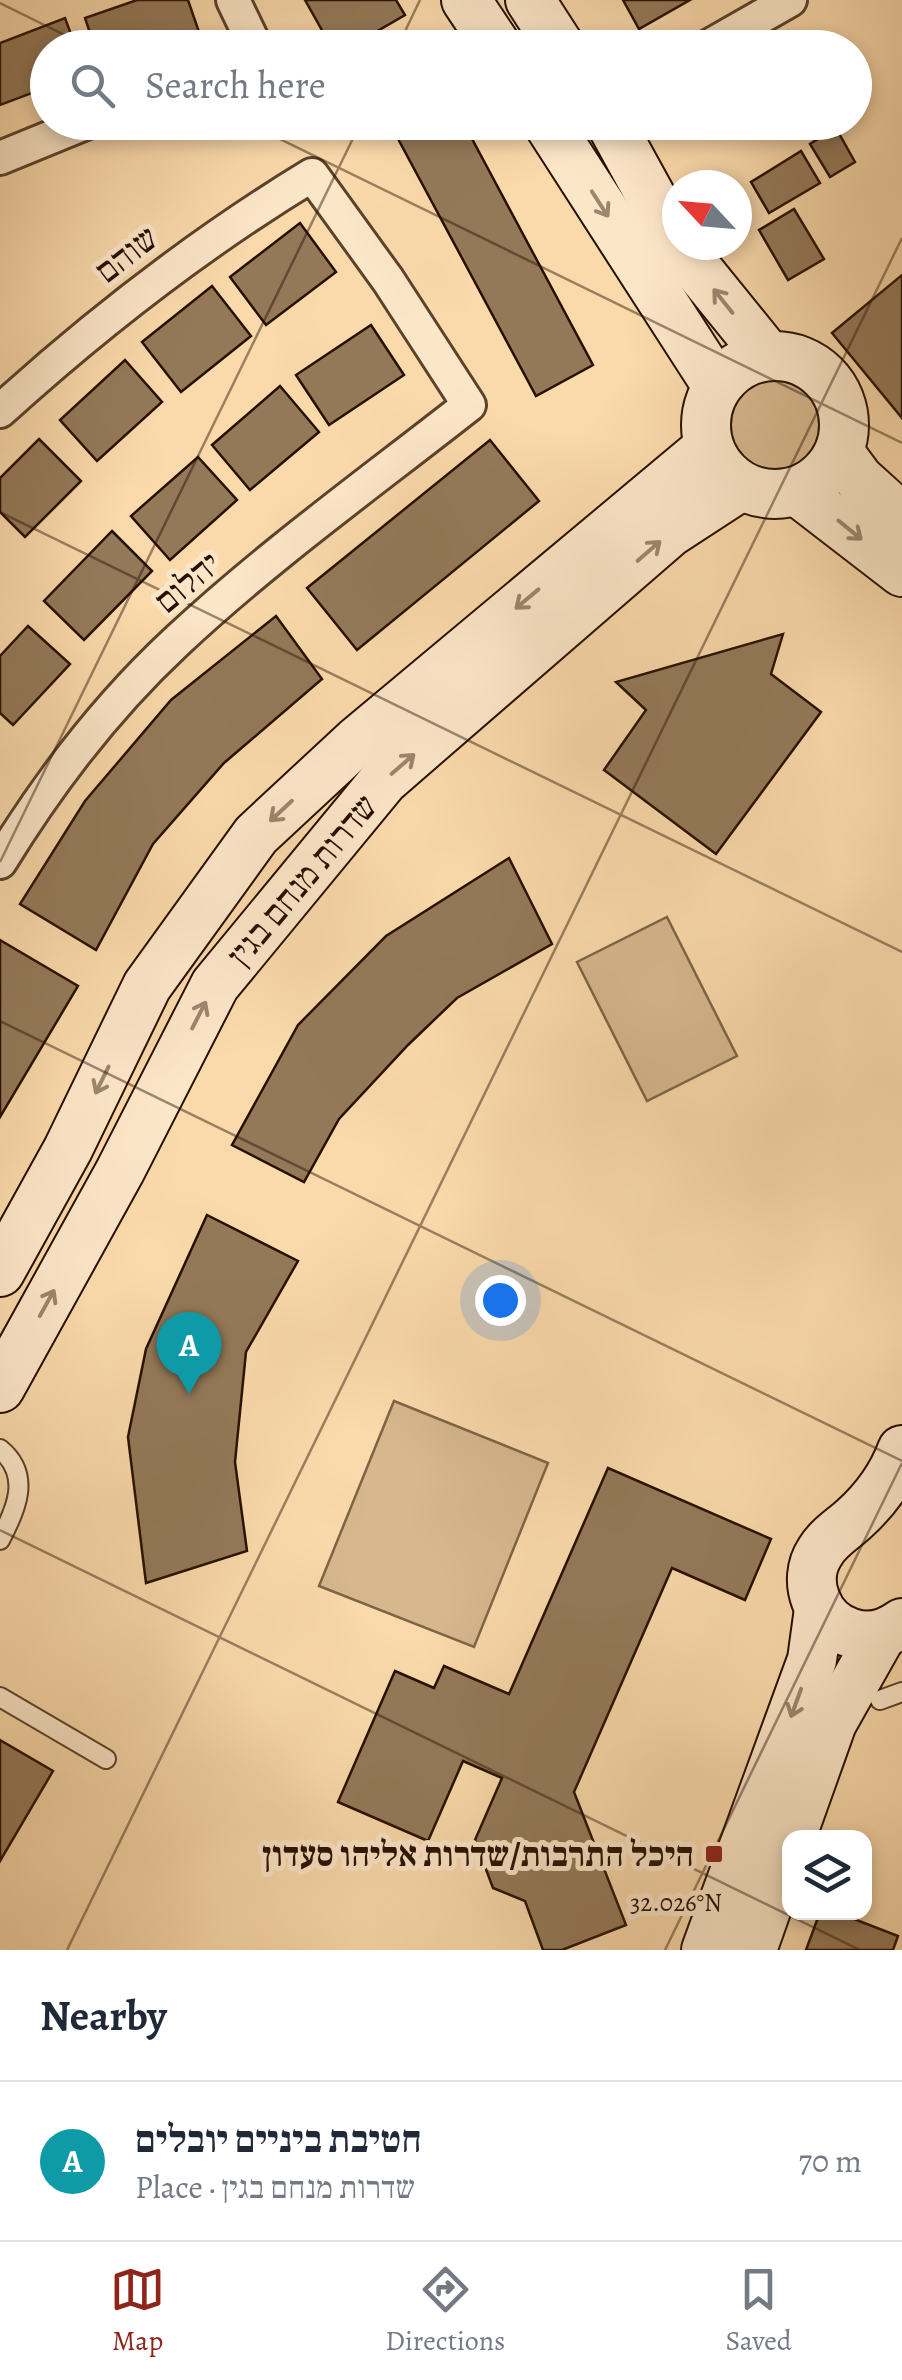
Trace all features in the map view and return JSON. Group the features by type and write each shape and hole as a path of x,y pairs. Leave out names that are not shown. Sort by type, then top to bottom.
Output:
{"street":[{"path":"233,0 247,30"},
{"path":"466,0 486,30"},
{"path":"530,0 550,30"},
{"path":"738,30 790,0"},
{"path":"0,158 44,140"},
{"path":"559,140 717,386"},
{"path":"620,140 662,217"},
{"name":"שוהם","path":"0,411 142,291 235,222 312,175 388,280 469,405"},
{"path":"689,260 768,356"},
{"path":"768,356 798,359 818,370 833,386 843,407 845,430 839,452 826,472 808,487 763,494 742,486 724,472 709,447 706,430 708,407 717,386 733,370 768,356"},
{"name":"יהלום","path":"0,862 56,777 116,705 177,642 315,526 469,405"},
{"name":"שדרות מנחם בגין","path":"0,1272 68,1149 147,986 256,835 356,742 709,447"},
{"path":"839,452 859,478 902,518"},
{"name":"שדרות מנחם בגין","path":"0,1388 120,1171 215,984 384,780 669,533 742,486"},
{"path":"797,491 902,572"},
{"path":"706,1950 812,1660 819,1609 812,1582 818,1555 880,1491 902,1450"},
{"path":"819,1609 846,1632 864,1636 894,1630"},
{"path":"794,1830 832,1722 894,1630"},
{"path":"752,1950 782,1863"}],"lane":[{"path":"0,1448 9,1456 20,1481 17,1508 0,1540"},
{"path":"880,1700 902,1692"},
{"path":"0,1697 106,1759"}],"shaded area":[{"path":"776,361 801,366 821,380 835,400 840,425 835,450 821,470 801,484 776,489 751,484 731,470 717,450 712,425 717,400 731,380 751,366"},
{"path":"667,917 737,1056 647,1101 577,962"},
{"path":"394,1401 548,1463 474,1647 319,1586"}],"building":[{"path":"137,0 188,0 198,30 89,30 85,18"},
{"path":"305,0 396,0 405,15 379,30 322,30"},
{"path":"623,0 690,0 639,29"},
{"path":"65,18 69,30 34,30"},
{"path":"30,31 30,94 0,105 0,43"},
{"path":"399,140 473,140 593,365 536,396"},
{"path":"816,140 843,140 855,162 830,177 810,144"},
{"path":"801,151 820,183 769,213 752,181"},
{"path":"794,209 824,259 788,280 759,230"},
{"path":"300,223 336,272 266,325 230,277"},
{"path":"902,275 902,418 832,333"},
{"path":"212,286 251,336 181,392 142,342"},
{"path":"371,325 404,375 329,425 296,375"},
{"path":"125,360 162,402 97,461 60,420"},
{"path":"280,386 319,432 250,490 212,445"},
{"path":"39,439 81,481 25,537 0,512 0,478"},
{"path":"490,440 539,501 357,650 307,588"},
{"path":"198,457 237,500 170,560 131,516"},
{"path":"112,531 152,571 84,640 44,601"},
{"path":"276,616 322,679 224,763 153,844 96,950 20,904 85,801 171,700"},
{"path":"28,626 70,664 13,725 0,713 0,656"},
{"path":"783,634 771,674 821,712 716,854 604,770 646,710 616,682"},
{"path":"509,858 552,944 457,998 408,1045 339,1119 304,1182 232,1145 298,1025 386,936"},
{"path":"0,940 78,986 0,1117"},
{"path":"207,1215 298,1261 246,1352 235,1462 247,1551 146,1583 128,1437 146,1349"},
{"path":"608,1468 771,1539 745,1600 672,1568 574,1792 626,1925 562,1950 543,1950 525,1901 493,1888 475,1840 502,1778 463,1761 428,1841 338,1802 395,1671 434,1688 444,1666 509,1694"},
{"path":"0,1740 53,1771 0,1861"},
{"path":"817,1920 857,1920 898,1936 893,1950 806,1950"}],"place":[{"name":"חטיבת ביניים יובלים","path":"189,1394"},
{"name":"היכל התרבות/שדרות אליהו סעדון","path":"714,1854"}]}
